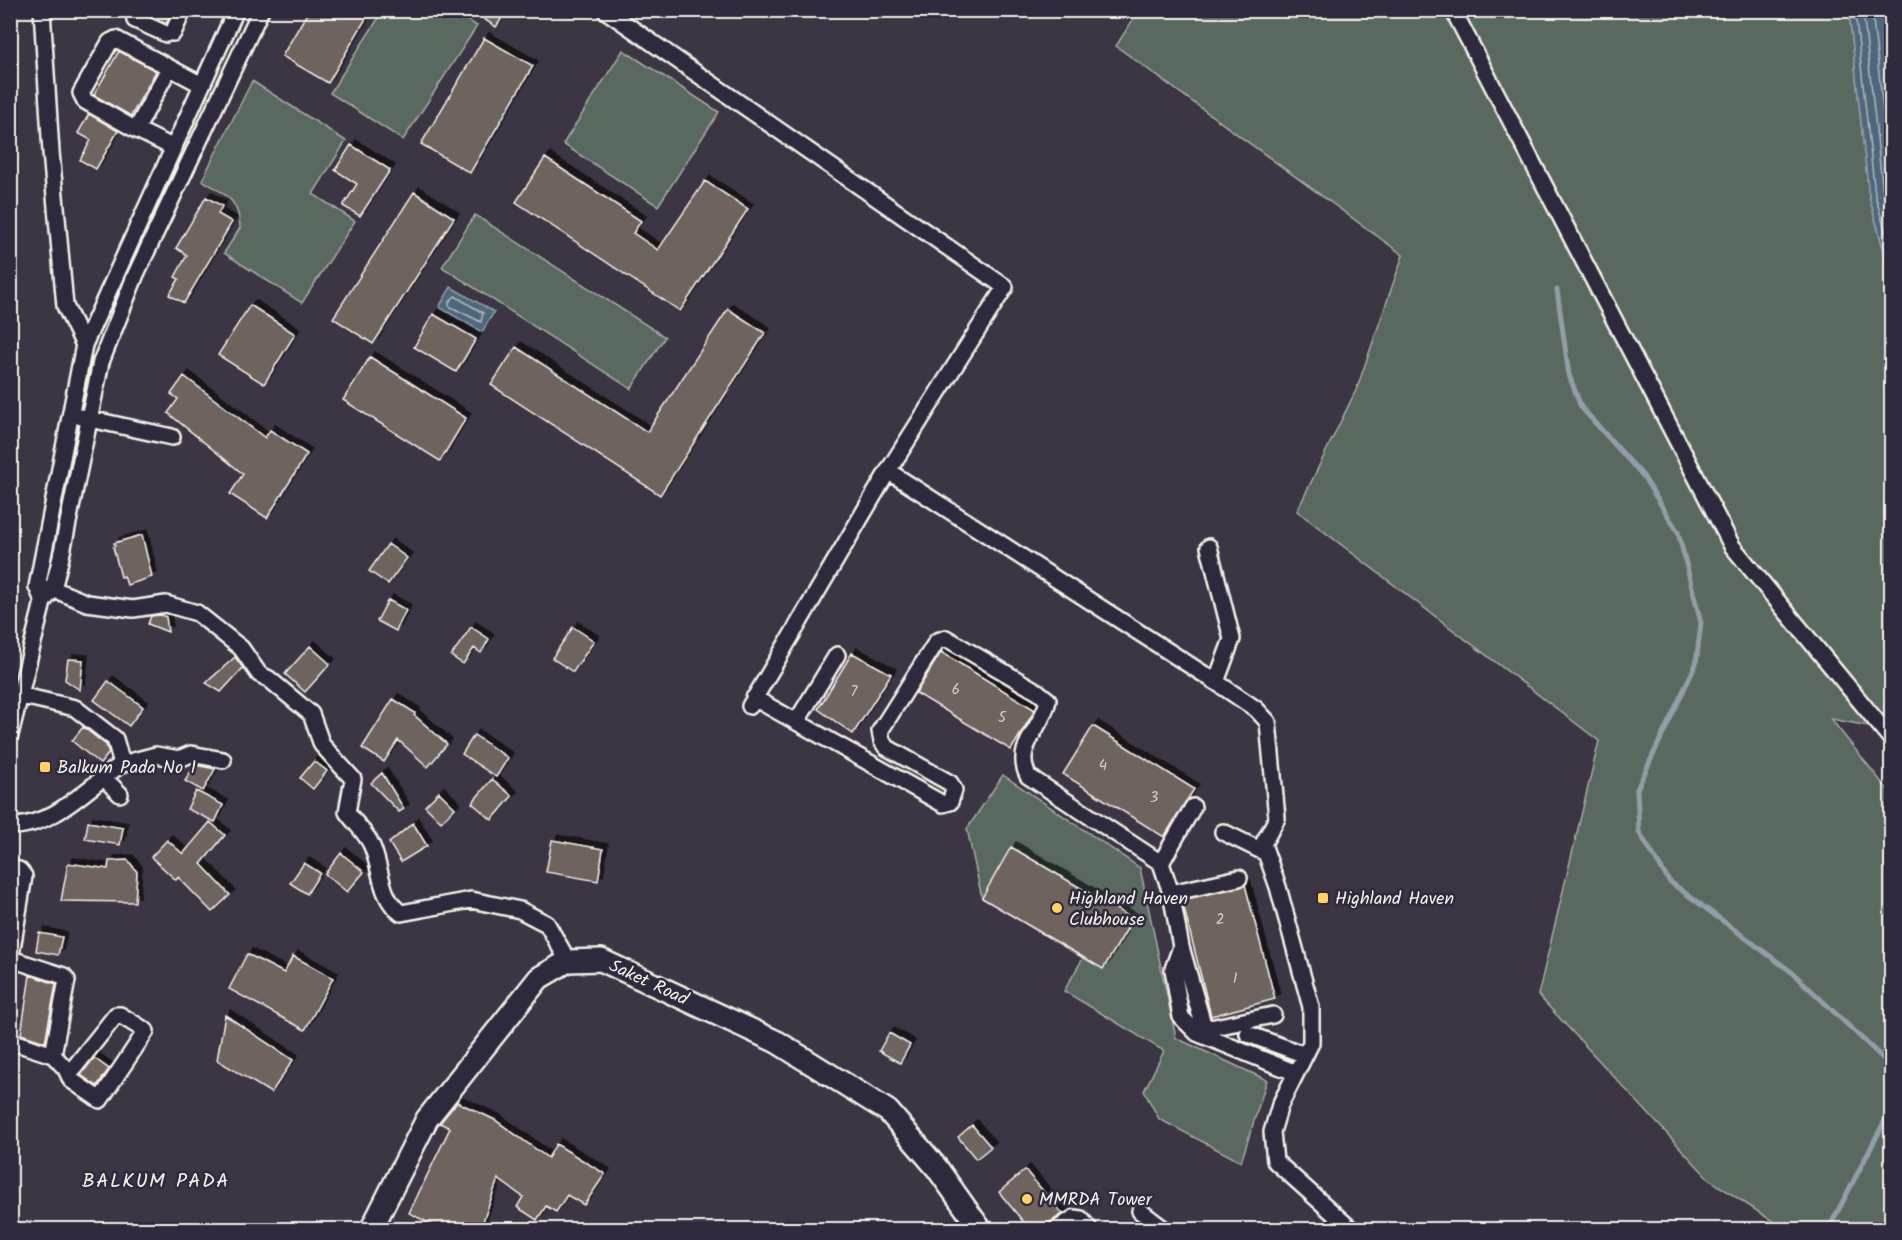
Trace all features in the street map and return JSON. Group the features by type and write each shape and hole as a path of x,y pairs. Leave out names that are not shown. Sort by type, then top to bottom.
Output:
{"main road":[{"name":"Saket Road","path":"371,1230 427,1119 539,978 568,961 601,960 757,1033 888,1111 937,1168 981,1230"}],"street":[{"path":"42,10 51,153 65,306 84,345"},
{"path":"134,10 135,20 169,34 183,10"},
{"path":"43,602 37,587 84,345 236,10"},
{"path":"10,735 43,602 53,589 101,362 136,274 261,10"},
{"path":"605,10 1005,287 888,471 752,703 796,721 943,804 950,802 954,790 950,783 886,747 880,731 937,641 946,638 1048,700 1023,753 1022,764 1028,776 1161,863 1171,893 1181,947 1203,1024 1210,1028 1273,1015"},
{"path":"1453,10 1732,546 1892,740"},
{"path":"172,147 85,101 81,93 110,42 116,39 201,85"},
{"path":"214,57 235,64"},
{"path":"136,130 169,68"},
{"path":"69,414 172,437"},
{"path":"888,471 1216,681 1256,709 1268,722 1277,818 1263,840 1311,1007 1311,1043 1280,1105 1272,1132 1275,1161 1350,1228"},
{"path":"1209,547 1232,639 1216,681"},
{"path":"37,587 53,589 87,603 133,609 166,604 196,613 241,648 259,674 269,679 311,714 322,745 353,779 347,812 369,840 378,860 377,872 393,908 401,913 471,900 520,910 547,924 568,961"},
{"path":"796,721 837,655"},
{"path":"19,695 75,708 115,739 122,764"},
{"path":"10,826 28,826 50,818 122,764 156,755 179,759 191,754 223,760"},
{"path":"103,777 120,794"},
{"path":"1161,863 1194,807"},
{"path":"1222,832 1266,854"},
{"path":"10,868 24,876 11,960 28,963 64,976 67,980 53,1055"},
{"path":"1171,893 1239,878"},
{"path":"1181,947 1173,969 1181,1017 1197,1033 1296,1073"},
{"path":"10,1041 53,1055 69,1074 71,1080 102,1099 146,1030 116,1015 69,1074"},
{"path":"1248,1034 1305,1055"},
{"path":"1140,1211 1165,1230"},
{"path":"1056,1230 1074,1218 1081,1219 1090,1230"}],"green space":[{"path":"1139,10 1849,11 1869,196 1891,278 1891,730 1831,719 1891,794 1891,1229 1784,1229 1710,1180 1538,995 1599,741 1297,511 1357,388 1403,255 1116,46"},
{"path":"383,11 453,11 477,26 403,140 330,93"},
{"path":"623,50 719,112 658,206 563,144"},
{"path":"252,81 346,141 313,194 355,221 302,303 224,253 240,228 237,210 229,198 202,180"},
{"path":"475,215 665,337 631,389 442,267"},
{"path":"1003,775 1140,868 1176,1038 1267,1080 1241,1162 1159,1119 1144,1091 1164,1051 1064,991 1083,958 982,898 967,829"}],"water":[{"path":"1849,11 1891,11 1891,276 1869,196"},
{"path":"451,287 494,312 482,332 439,307"}],"building":[{"path":"144,10 172,10 166,24 144,13"},
{"path":"309,10 371,10 328,83 282,56"},
{"path":"470,10 507,10 496,27"},
{"path":"484,38 533,66 470,173 421,144"},
{"path":"119,51 156,71 131,116 94,95"},
{"path":"89,114 118,131 96,169 80,160 91,140 78,133"},
{"path":"351,145 390,170 360,216 343,206 357,184 335,170"},
{"path":"545,158 641,221 633,233 658,250 705,181 748,209 680,311 516,202"},
{"path":"414,192 454,218 373,344 333,318"},
{"path":"206,197 222,206 218,214 232,222 184,303 169,295 179,279 175,277 187,255 176,248"},
{"path":"250,305 295,334 264,384 218,355"},
{"path":"728,309 765,333 660,495 491,385 516,347 647,432"},
{"path":"433,314 476,339 456,372 414,347"},
{"path":"370,357 466,418 440,461 343,400"},
{"path":"184,376 265,438 270,430 307,454 267,518 230,494 243,474 168,413 178,399 171,394"},
{"path":"142,535 152,577 127,585 124,576 121,577 114,543"},
{"path":"388,544 407,558 388,584 369,571"},
{"path":"388,600 406,610 396,631 377,621"},
{"path":"151,616 166,617 168,632 148,624"},
{"path":"471,627 489,639 481,653 474,648 463,664 451,656"},
{"path":"573,627 594,641 573,672 552,658"},
{"path":"310,646 330,664 305,692 285,674"},
{"path":"941,652 1035,710 1011,750 916,693"},
{"path":"852,653 891,674 853,734 818,709"},
{"path":"235,657 243,668 221,692 206,683"},
{"path":"68,659 83,660 80,690 65,680"},
{"path":"108,681 143,707 129,726 94,700"},
{"path":"393,699 415,713 414,715 447,744 428,767 398,740 384,762 362,748"},
{"path":"1093,726 1194,789 1164,837 1063,774"},
{"path":"83,727 106,745 109,753 100,764 72,741"},
{"path":"474,735 508,758 496,777 462,754"},
{"path":"314,761 327,771 313,789 300,778"},
{"path":"195,765 215,769 203,791 185,781"},
{"path":"382,773 404,809 399,812 371,783"},
{"path":"492,779 512,796 492,820 472,803"},
{"path":"196,791 223,805 215,822 187,809"},
{"path":"439,792 455,808 441,822 425,806"},
{"path":"88,822 123,828 120,845 85,839"},
{"path":"210,822 225,835 201,864 230,895 212,912 178,877 176,880 151,857 167,840 183,854"},
{"path":"413,823 427,846 401,862 389,843"},
{"path":"552,840 603,849 598,881 546,872"},
{"name":"Highland Haven Clubhouse","path":"1011,847 1133,919 1103,969 982,898"},
{"path":"341,853 364,872 347,892 325,874"},
{"path":"128,860 137,872 135,902 61,901 68,863 108,869 109,861"},
{"path":"304,863 320,873 307,894 290,883"},
{"path":"1245,885 1275,999 1211,1016 1182,900"},
{"path":"39,933 62,937 58,955 36,951"},
{"path":"247,954 284,973 293,956 333,978 305,1030 229,989"},
{"path":"30,975 56,984 45,1042 21,1034"},
{"path":"225,1015 293,1060 271,1093 217,1060"},
{"path":"889,1033 910,1045 900,1063 879,1051"},
{"path":"94,1058 109,1069 97,1086 81,1075"},
{"path":"457,1102 495,1120 548,1158 556,1144 605,1174 584,1205 567,1195 556,1212 546,1206 537,1220 517,1207 523,1197 498,1179 480,1230 443,1230 409,1213 450,1128 440,1123"},
{"path":"972,1125 991,1147 976,1159 958,1137"},
{"name":"MMRDA Tower","path":"1025,1170 1063,1214 1050,1222 1046,1230 1030,1230 999,1192"}],"waterway":[{"path":"1557,290 1569,375 1581,407 1643,476 1678,532 1701,623 1696,664 1637,789 1639,832 1669,881 1793,973 1892,1067"},
{"path":"1828,1230 1892,1107"}],"place":[{"name":"Balkum Pada No 1","path":"45,767"},
{"name":"Highland Haven","path":"1323,898"},
{"name":"Highland Haven Clubhouse","path":"1057,908"},
{"name":"MMRDA Tower","path":"1027,1199"}],"district":[{"name":"BALKUM PADA","path":"156,1180"}]}
